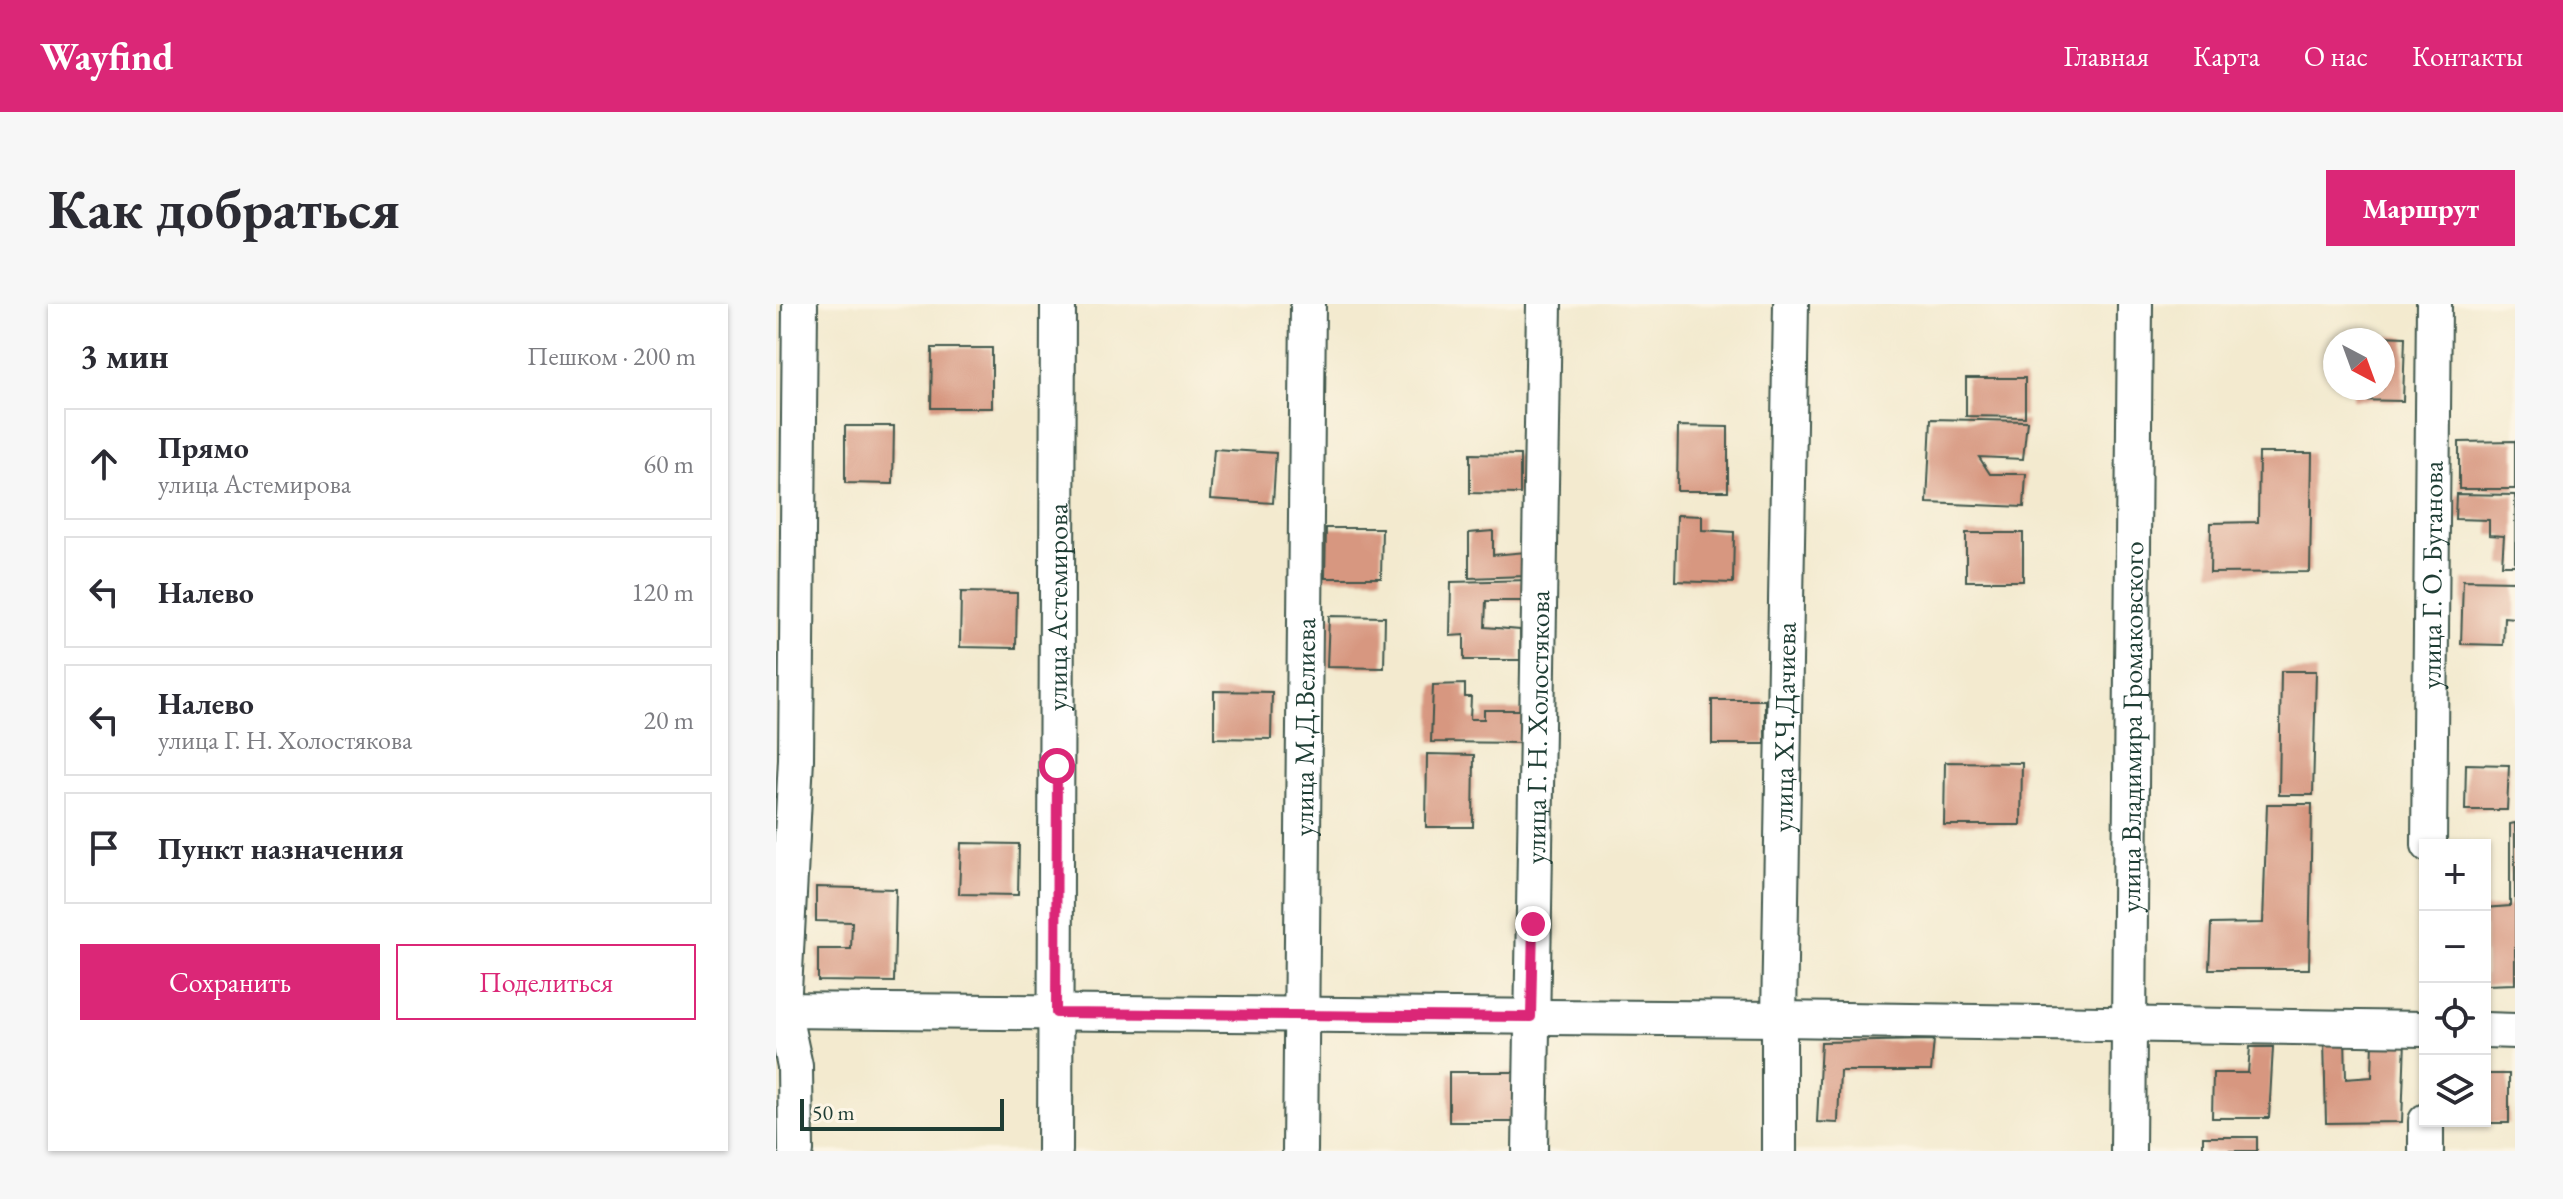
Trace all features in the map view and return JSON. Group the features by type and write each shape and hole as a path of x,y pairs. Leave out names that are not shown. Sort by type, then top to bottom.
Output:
{"street":[{"path":"796,1151 795,1066 779,1010 796,759 800,304"},
{"name":"улица Астемирова","path":"1055,1151 1058,304"},
{"name":"улица М.Д.Велиева","path":"1300,1151 1308,304"},
{"name":"улица Г. Н. Холостякова","path":"1530,1151 1544,304"},
{"name":"улица Х.Ч.Дачиева","path":"1779,1151 1791,304"},
{"name":"улица Владимира Громаковского","path":"2128,1151 2135,304"},
{"name":"улица Г. О. Буганова","path":"2429,839 2434,304"},
{"path":"779,1010 1779,1019 2419,1029"},
{"path":"2491,1030 2515,1031"},
{"path":"2426,1127 2426,1151"}],"building":[{"path":"2395,337 2405,337 2403,401 2353,400 2395,400"},
{"path":"932,348 992,348 992,408 931,408"},
{"path":"1966,378 2025,378 2025,417 1966,416"},
{"path":"1931,419 2027,421 2023,459 1979,457 1990,474 2026,474 2024,507 1927,503"},
{"path":"845,426 894,426 893,484 845,483"},
{"path":"1678,426 1728,427 1728,491 1677,491"},
{"path":"2515,441 2515,489 2459,489 2459,442"},
{"path":"1214,449 1276,453 1273,503 1210,499"},
{"path":"2259,453 2312,453 2310,572 2210,573 2211,523 2258,522"},
{"path":"1470,454 1520,455 1520,494 1470,493"},
{"path":"2456,494 2515,495 2515,565 2502,565 2504,536 2489,535 2489,520 2455,519"},
{"path":"1677,515 1702,516 1702,530 1734,532 1733,583 1675,581"},
{"path":"1326,528 1382,528 1381,578 1325,578"},
{"path":"1493,531 1493,555 1526,552 1525,576 1469,578 1469,533"},
{"path":"1966,533 2023,533 2023,581 1966,581"},
{"path":"1530,580 1530,601 1486,601 1485,627 1520,630 1520,660 1464,660 1464,635 1450,636 1451,582"},
{"path":"2463,580 2515,581 2515,618 2504,617 2503,645 2461,644"},
{"path":"961,592 1017,593 1016,648 960,647"},
{"path":"1329,616 1385,617 1384,668 1327,667"},
{"path":"2281,671 2316,671 2313,795 2279,795"},
{"path":"1465,684 1465,697 1471,697 1470,719 1484,719 1484,710 1527,710 1528,743 1431,742 1433,685"},
{"path":"1214,691 1272,692 1271,739 1214,738"},
{"path":"1712,700 1765,700 1765,744 1712,744"},
{"path":"1427,754 1474,755 1473,827 1426,827"},
{"path":"1945,762 2022,763 2021,825 1944,825"},
{"path":"2466,764 2509,765 2507,810 2465,810"},
{"path":"2267,804 2312,804 2309,969 2209,969 2211,924 2263,923"},
{"path":"2515,823 2515,984 2491,985 2491,908 2510,906 2510,824"},
{"path":"961,843 1019,844 1018,895 959,894"},
{"path":"816,887 896,889 894,982 818,981 818,949 851,949 852,922 816,921"},
{"path":"2345,1036 2346,1079 2372,1077 2373,1040 2405,1040 2402,1122 2326,1123 2324,1038"},
{"path":"1934,1040 1931,1071 1840,1071 1838,1123 1817,1122 1821,1042"},
{"path":"2250,1047 2273,1047 2269,1118 2212,1118 2213,1073 2248,1073"},
{"path":"1449,1072 1520,1072 1520,1122 1449,1122"},
{"path":"2491,1074 2509,1074 2509,1123 2491,1123"},
{"path":"2203,1137 2257,1137 2257,1151 2203,1151"}],"route":[{"path":"1057,766 1056,1013 1531,1017 1533,924"}]}
